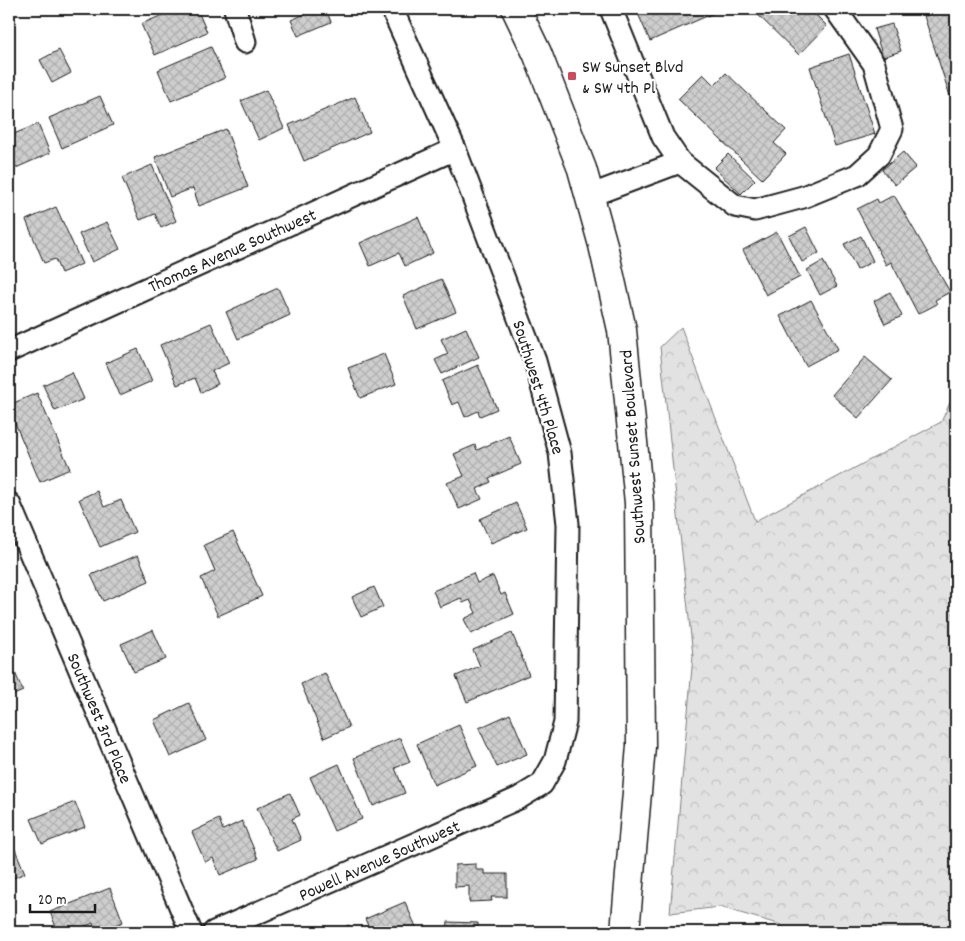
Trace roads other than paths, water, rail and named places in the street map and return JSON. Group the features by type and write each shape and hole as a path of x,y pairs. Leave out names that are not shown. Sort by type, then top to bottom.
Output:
{"main road":[{"name":"Southwest Sunset Boulevard","path":"516,9 543,69 582,169 622,330 639,503 642,746 625,932"}],"street":[{"path":"235,9 245,42"},
{"name":"Southwest 4th Place","path":"392,9 455,149 535,361 560,453 568,524 566,722 555,761 542,784"},
{"path":"611,9 663,137 680,162 736,206 755,210 804,197 857,175 880,155 892,129 874,64 835,9"},
{"name":"Thomas Avenue Southwest","path":"9,350 455,149"},
{"path":"589,196 680,162"},
{"name":"Southwest 3rd Place","path":"9,503 191,932"},
{"name":"Powell Avenue Southwest","path":"214,932 519,798 542,784"}],"place":[{"name":"SW Sunset Blvd & SW 4th Pl","path":"572,76"}]}
